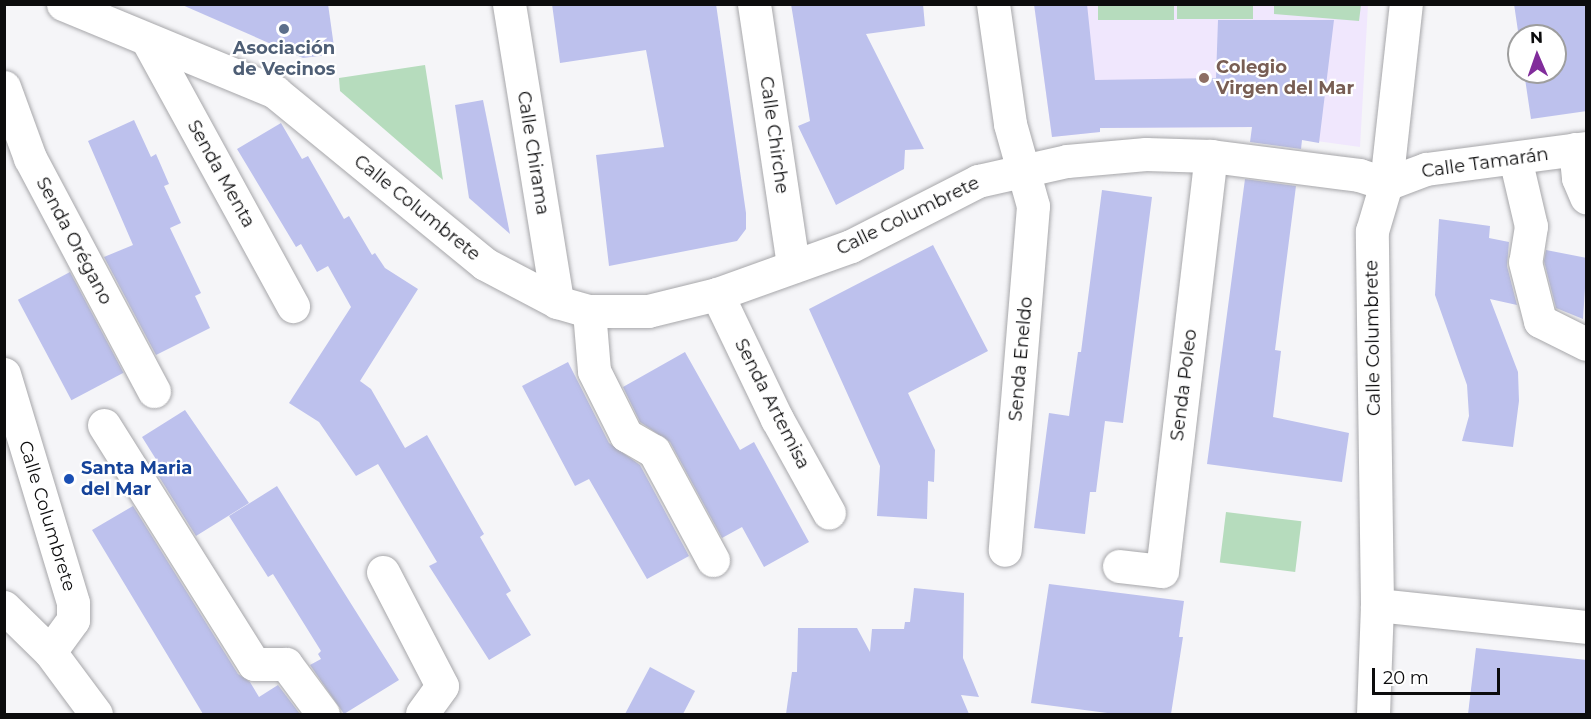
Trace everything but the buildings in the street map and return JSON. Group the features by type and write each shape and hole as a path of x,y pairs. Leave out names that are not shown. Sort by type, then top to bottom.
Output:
{"street":[{"name":"Calle Columbrete","path":"63,4 150,43 275,92 485,264 557,302 589,311 648,311 717,294 850,246 978,181 1024,168 1146,154 1211,156 1359,175 1386,184 1372,231 1377,605 1373,714"},
{"name":"Calle Chirama","path":"509,4 557,302"},
{"name":"Calle Chirche","path":"754,4 793,266"},
{"name":"Senda Eneldo","path":"993,4 1010,124 1033,206 1005,550"},
{"path":"1386,184 1401,81 1406,4"},
{"name":"Senda Menta","path":"150,43 293,306"},
{"path":"1401,81 1410,135 1417,158 1426,169"},
{"name":"Senda Orégano","path":"4,87 30,158 154,391"},
{"path":"1581,149 1578,178 1587,197"},
{"name":"Calle Tamarán","path":"1386,184 1426,169 1581,149"},
{"name":"Senda Poleo","path":"1119,566 1162,571 1211,156"},
{"path":"1515,158 1531,226 1525,262 1540,321 1587,344"},
{"name":"Senda Artemisa","path":"717,294 777,419 829,513"},
{"path":"589,311 594,371 626,435 654,451 713,560"},
{"name":"Calle Columbrete","path":"4,374 73,603 73,620 50,652"},
{"path":"104,424 254,664 286,664 323,714"},
{"path":"383,572 441,686 422,714"},
{"path":"1377,605 1587,627"},
{"path":"4,607 50,652 96,714"}],"shaded area":[{"name":"Colegio Virgen del Mar","path":"1034,5 1368,5 1360,147 1273,135 1273,127 1100,128 1100,132 1052,137"}],"green space":[{"path":"1098,5 1174,5 1174,20 1098,20"},
{"path":"1177,5 1253,5 1253,19 1177,19"},
{"path":"1274,5 1361,5 1359,21 1274,14"},
{"path":"425,65 443,180 340,91 339,78"},
{"path":"1226,512 1301,521 1295,572 1220,563"}],"place":[{"name":"Asociación de Vecinos","path":"284,29"},
{"name":"Colegio Virgen del Mar","path":"1204,78"},
{"name":"Santa Maria del Mar","path":"69,479"}]}
